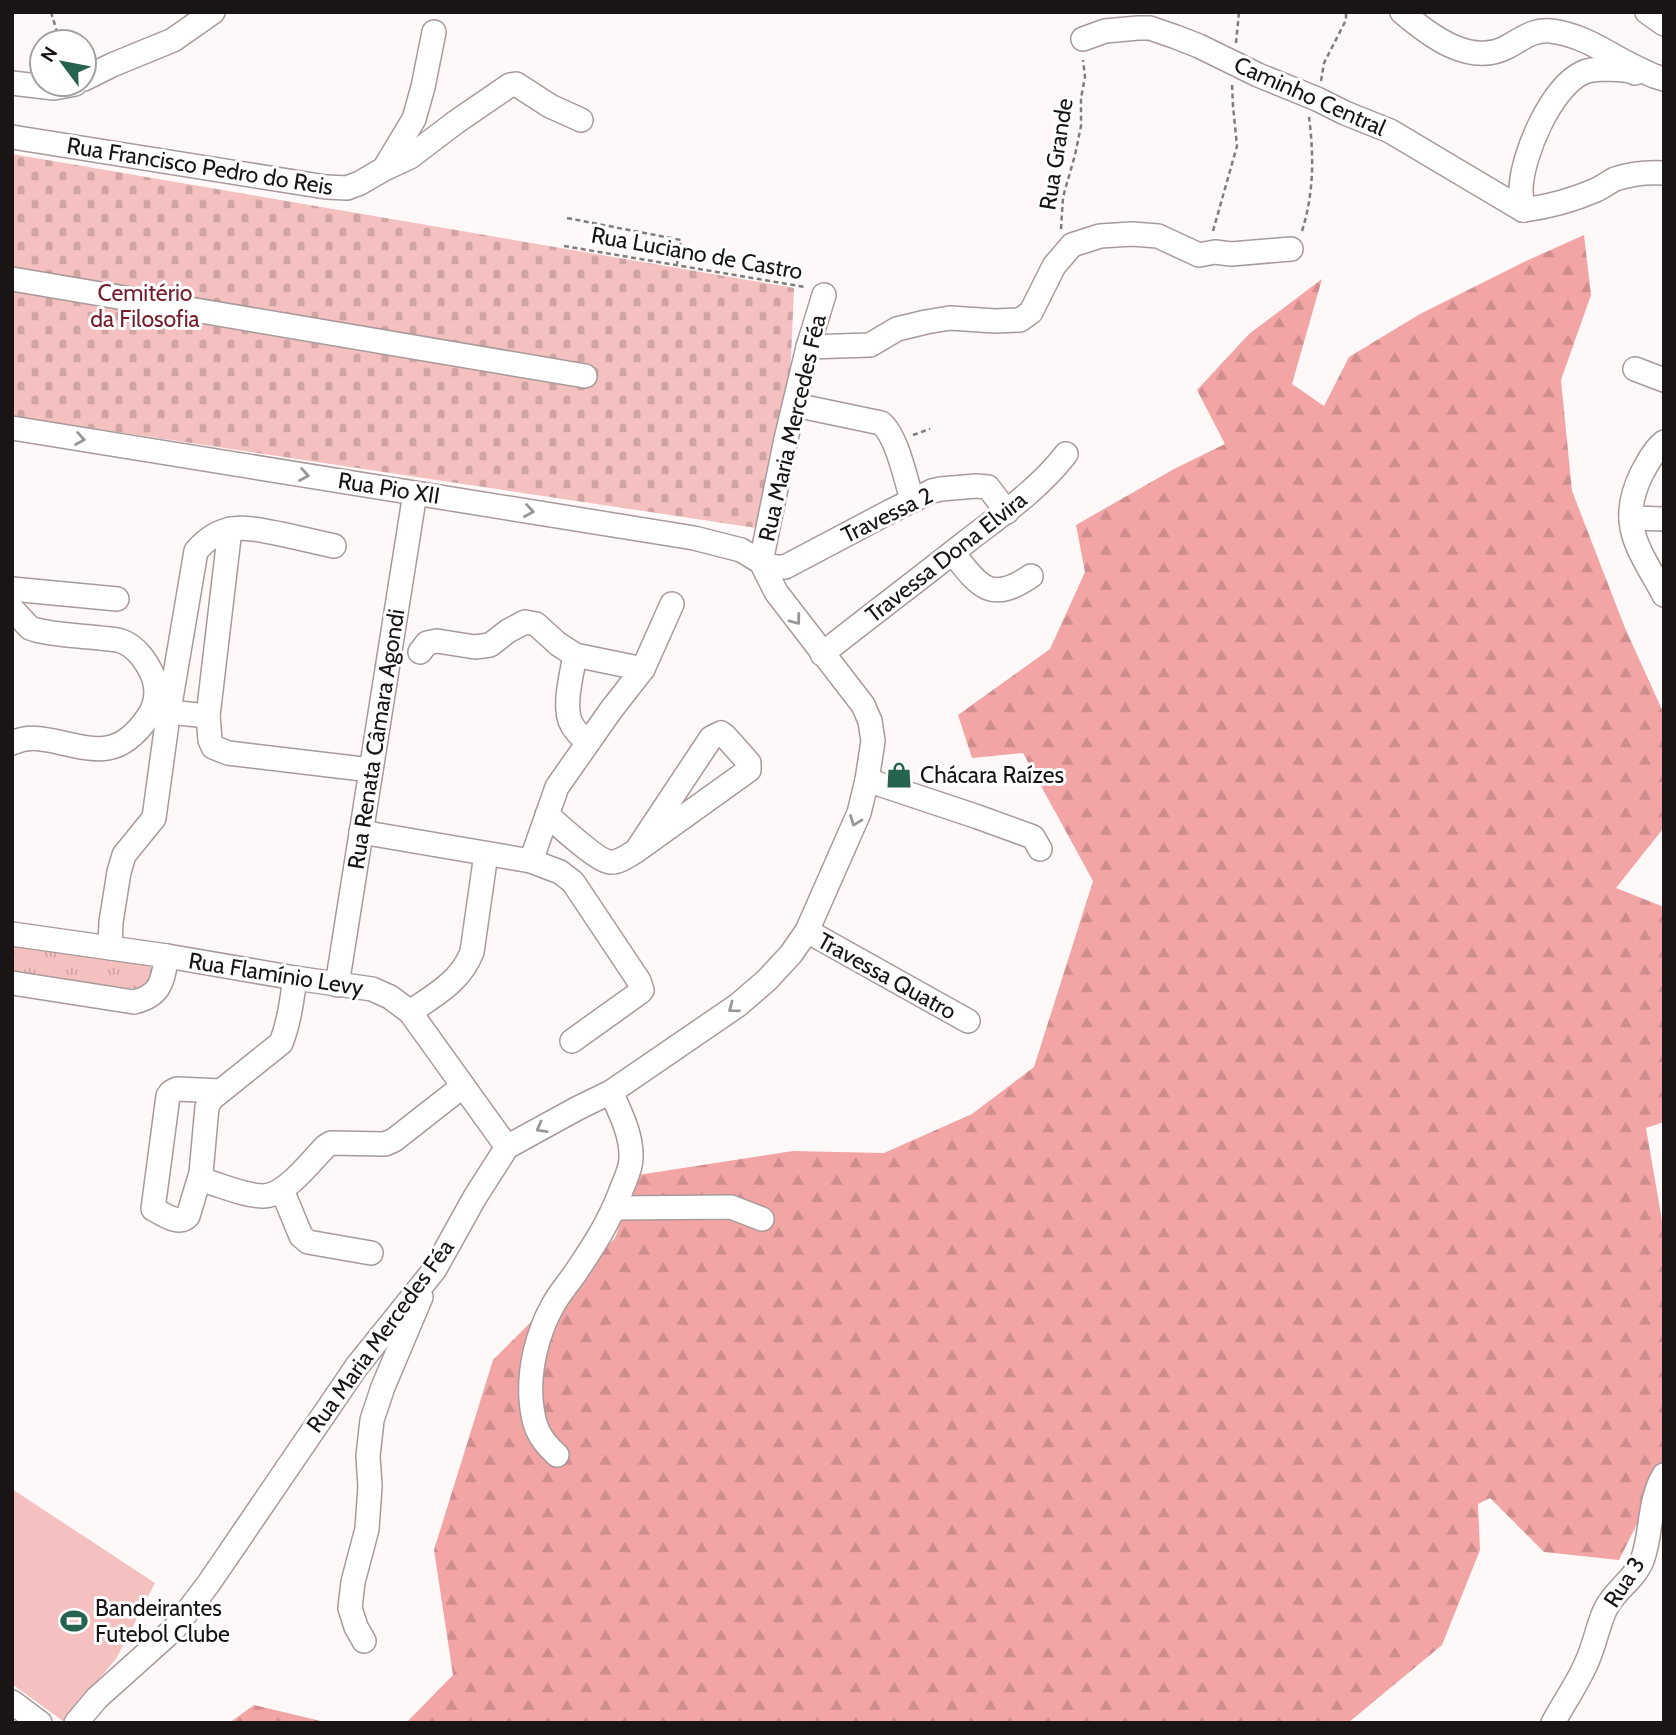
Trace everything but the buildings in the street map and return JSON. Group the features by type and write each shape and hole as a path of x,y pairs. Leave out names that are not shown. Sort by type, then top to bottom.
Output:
{"street":[{"path":"98,72 173,40 213,12"},
{"path":"1402,12 1438,40 1459,49 1492,53 1506,48 1528,34 1551,31 1586,40 1664,80"},
{"path":"1647,12 1664,24"},
{"name":"Caminho Central","path":"1083,39 1124,29 1150,29 1199,46 1258,75 1390,131 1523,210"},
{"path":"384,169 414,119 434,32"},
{"path":"1664,80 1644,78 1629,70 1599,69 1583,72 1570,82 1553,101 1535,135 1521,188 1523,210 1570,200 1616,179 1664,173"},
{"name":"Rua Francisco Pedro do Reis","path":"12,137 326,187 347,188 411,157 510,85 516,84 562,112 582,120"},
{"path":"808,347 870,345 897,329 950,318 1020,320 1031,312 1057,263 1072,245 1100,236 1158,236 1199,255 1291,249"},
{"path":"12,279 585,376"},
{"name":"Rua Maria Mercedes Féa","path":"76,1723 97,1698 174,1629 209,1583 357,1366 435,1269 475,1197 507,1147 611,1092 738,1005 791,954 807,931 859,813 873,741 870,721 863,705 776,592 761,562 794,405 824,295"},
{"path":"1635,369 1664,380"},
{"path":"794,405 874,421 886,426 912,500"},
{"name":"Rua Pio XII","path":"12,428 694,538 741,550 761,562"},
{"path":"1664,442 1657,447 1640,477 1631,502 1632,534 1664,596"},
{"name":"Travessa Dona Elvira","path":"822,654 1007,512 1066,454"},
{"name":"Travessa 2","path":"761,562 785,567 912,500 941,489 988,487 1007,512"},
{"name":"Rua Renata Câmara Agondi","path":"337,985 415,493"},
{"path":"1631,518 1664,520"},
{"path":"110,948 115,897 124,855 154,818 196,551 206,539 230,529 246,527 334,546"},
{"path":"230,529 208,716 213,747 228,753 371,770"},
{"path":"953,553 977,583 998,590 1016,586 1031,576"},
{"path":"12,589 117,598"},
{"path":"531,861 557,787 643,669 672,604"},
{"path":"12,609 30,628 36,630 121,640 134,648 149,669 156,685 152,711 141,728 129,740 113,748 82,749 36,737 21,738 12,743"},
{"path":"420,652 427,643 437,641 475,647 490,645 525,622 536,624 575,655 643,669"},
{"path":"575,655 568,715 572,726 587,743"},
{"path":"169,712 208,716"},
{"path":"547,815 598,857 610,862 623,859 636,850 749,770 748,763 725,736 720,733 711,738 636,850"},
{"path":"867,780 1033,837 1040,849"},
{"path":"361,832 531,861 561,872 573,882 639,981 642,990 572,1041"},
{"path":"410,1012 444,989 460,975 468,963 472,952 486,854"},
{"name":"Travessa Quatro","path":"807,931 968,1021"},
{"name":"Rua Flamínio Levy","path":"12,934 372,989 390,997 410,1012 507,1147"},
{"path":"12,984 134,1002 147,999 157,990 167,956"},
{"path":"221,1091 177,1089 168,1096 153,1209 175,1220 185,1220 188,1216 201,1173 207,1107 211,1099 221,1091 281,1043 295,978"},
{"path":"201,1173 209,1182 259,1196 270,1195 282,1190 331,1143 384,1144 394,1140 463,1086"},
{"path":"557,1455 546,1446 534,1423 531,1390 534,1357 552,1307 615,1208 631,1159 623,1119 611,1092"},
{"path":"282,1190 301,1236 308,1242 372,1253"},
{"path":"615,1208 731,1207 762,1219"},
{"path":"364,1641 350,1608 353,1582 367,1529 370,1486 368,1456 372,1420 383,1387 435,1269"},
{"name":"Rua 3","path":"1553,1723 1586,1665 1606,1609 1617,1592 1639,1569 1644,1556 1654,1496 1664,1475"},
{"path":"12,1702 40,1723"}],"path":[{"path":"1204,254 1212,236 1237,146 1231,91 1239,12"},
{"path":"1291,249 1302,230 1309,204 1313,152 1309,117 1317,99 1324,62 1346,20 1346,12"},
{"name":"Rua Grande","path":"1057,263 1063,197 1081,126 1081,98 1085,77 1083,39"},
{"path":"567,218 681,240 677,264"},
{"name":"Rua Luciano de Castro","path":"564,246 810,288 824,295"}],"green space":[{"name":"Cemitério da Filosofia","path":"12,154 794,288 790,379 763,529 12,416"},
{"path":"1584,235 1591,295 1561,380 1572,491 1625,628 1664,714 1664,825 1616,888 1664,907 1664,1122 1646,1128 1664,1232 1664,1470 1619,1560 1544,1552 1490,1498 1478,1504 1480,1550 1442,1645 1348,1723 406,1723 453,1675 434,1550 493,1360 615,1238 638,1175 793,1151 884,1153 972,1114 1034,1067 1093,881 1023,753 972,758 958,715 1050,649 1085,572 1076,525 1174,469 1225,444 1197,390 1249,334 1322,279 1292,384 1324,406 1349,357 1420,314"},
{"path":"12,937 139,958 159,974 137,989 12,973"},
{"name":"Bandeirantes Futebol Clube","path":"12,1489 155,1583 116,1659 63,1721 12,1684"},
{"path":"254,1705 329,1723 229,1723"}],"place":[{"name":"Chácara Raízes","path":"899,775"},
{"name":"Bandeirantes Futebol Clube","path":"74,1621"}]}
